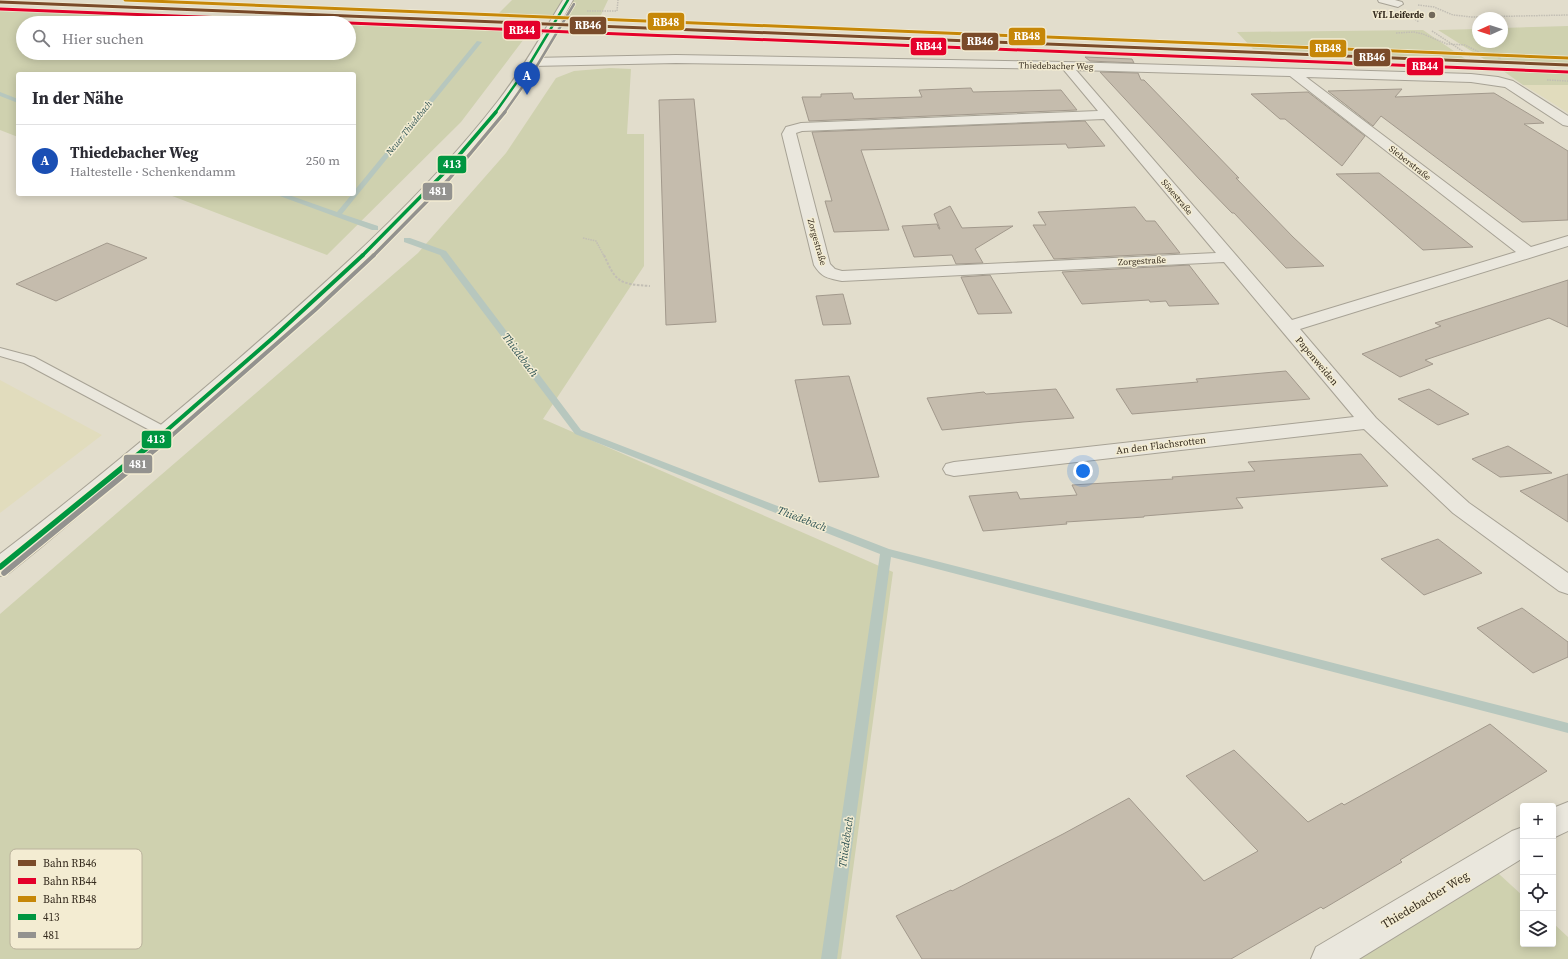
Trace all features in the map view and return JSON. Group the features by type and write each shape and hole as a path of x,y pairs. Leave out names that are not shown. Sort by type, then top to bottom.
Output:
{"street":[{"path":"0,567 46,531 164,432 347,273 418,201 482,130 532,62 568,0"},
{"path":"1383,0 1398,4"},
{"name":"Thiedebacher Weg","path":"532,62 716,59 1066,66 1471,78 1498,81 1514,87 1568,122"},
{"name":"Sösestraße","path":"1066,66 1288,327"},
{"name":"Sieberstraße","path":"1293,73 1528,253"},
{"name":"Zorgestraße","path":"1108,115 801,127 791,130 789,134 822,265 829,273 842,276 1228,257"},
{"name":"Papenweiden","path":"1568,241 1288,327 1369,422 1410,462 1461,508 1568,585"},
{"name":"An den Flachsrotten","path":"954,469 1369,422"},
{"path":"1556,822 1568,815"},
{"name":"Thiedebacher Weg","path":"1328,959 1520,844"}],"lane":[{"path":"0,352 29,360 164,432"}],"path":[{"path":"586,11 617,11 616,5 618,0"},
{"path":"1398,4 1434,7 1453,15 1466,16 1568,15"},
{"path":"1432,31 1475,59"},
{"path":"1396,33 1414,32 1423,34 1443,43 1465,45 1489,57"},
{"path":"1493,53 1500,58 1493,58"},
{"path":"583,238 596,241 613,277 622,282 634,285 650,286"}],"shaded area":[{"path":"1523,85 1568,85 1568,113 1543,97"},
{"path":"0,380 102,435 0,513"}],"green space":[{"path":"512,0 608,0 600,17 497,15"},
{"path":"0,10 151,16 16,16 16,60 356,60 356,24 530,31 461,122 327,255 172,196 356,196 356,72 16,72 16,136 0,130"},
{"path":"1568,26 1568,64 1487,61 1438,30 1472,29 1472,48 1508,48 1508,28"},
{"path":"1423,30 1467,60 1253,49 1237,32"},
{"path":"610,68 631,69 627,134 644,134 644,266 543,419 893,572 841,959 0,959 0,614 418,253 506,153 556,78 574,71"},
{"path":"1499,68 1568,70 1568,85 1523,85"},
{"path":"1487,863 1520,893 1520,947 1556,947 1556,926 1568,937 1568,959 1328,959"}],"building":[{"path":"1085,57 1132,59 1134,63 1090,61"},
{"path":"1100,72 1138,73 1141,80 1144,80 1239,178 1236,178 1293,237 1324,266 1286,268 1234,213 1232,213 1200,180"},
{"path":"971,88 973,92 1061,90 1077,110 809,121 802,97 821,97 821,94 852,93 854,99 922,97 919,90"},
{"path":"1402,89 1395,97 1494,93 1544,123 1524,124 1568,151 1568,220 1522,222 1381,116 1373,126 1328,91"},
{"path":"1308,92 1365,136 1342,166 1285,119 1280,119 1251,94"},
{"path":"694,99 716,322 666,325 659,100"},
{"path":"1085,121 1105,146 1068,148 1066,144 861,150 889,230 834,232 825,201 832,201 812,132"},
{"path":"1379,173 1473,247 1423,250 1336,174"},
{"path":"950,206 962,228 1013,226 975,249 983,263 956,264 952,255 914,257 902,226 937,224 940,229 934,214"},
{"path":"1135,207 1146,221 1155,221 1180,253 1054,259 1033,225 1046,225 1038,212"},
{"path":"107,243 147,258 56,301 16,284"},
{"path":"1189,265 1219,304 1169,306 1166,301 1150,302 1149,300 1082,304 1062,272"},
{"path":"990,275 1012,313 978,314 961,277"},
{"path":"1568,280 1568,327 1549,318 1425,360 1433,364 1400,377 1362,354 1441,326 1435,323"},
{"path":"843,294 851,324 823,325 816,296"},
{"path":"1286,371 1310,399 1132,414 1116,389 1198,382 1196,379"},
{"path":"849,376 879,477 819,482 795,380"},
{"path":"1056,389 1074,418 942,430 927,398 984,392 986,394"},
{"path":"1429,389 1469,414 1438,425 1398,399"},
{"path":"1508,446 1552,473 1500,477 1472,459"},
{"path":"1361,454 1388,486 1236,498 1243,508 1066,522 1067,524 983,531 969,496 1017,492 1020,499 1077,495 1072,485 1173,479 1172,477 1255,471 1248,462"},
{"path":"1568,474 1568,522 1520,491"},
{"path":"1438,539 1482,573 1424,595 1381,559"},
{"path":"1522,608 1568,642 1568,657 1533,673 1477,628"},
{"path":"1490,724 1547,771 1400,860 1402,862 1323,909 1321,907 1231,959 922,959 896,916 951,890 952,891 1129,798 1204,881 1258,851 1186,776 1234,750 1308,822 1342,803 1344,805"}],"waterway":[{"name":"Neuer Thiedebach","path":"356,193 479,42"},
{"name":"Thiedebach","path":"0,94 16,100"},
{"name":"Thiedebach","path":"285,196 338,215"},
{"name":"Neuer Thiedebach","path":"338,215 353,196"},
{"name":"Thiedebach","path":"338,215 375,228"},
{"name":"Thiedebach","path":"407,240 443,253 578,432 886,552"},
{"name":"Thiedebach","path":"829,959 886,552"},
{"path":"886,552 1568,728"}],"rail line":[{"name":"RB48","path":"125,0 1568,58"},
{"name":"RB46","path":"0,2 348,16"},
{"name":"RB44","path":"0,9 174,16"},
{"name":"RB46","path":"356,16 1568,65"},
{"name":"RB44","path":"356,23 1568,72"}],"transit line":[{"name":"413","path":"0,567 91,494 211,393 310,305 378,241 443,174 503,103 529,65 568,0"},
{"name":"481","path":"4,573 66,524 186,423 315,310 384,246 417,213 480,144 518,95 574,4"}],"place":[{"name":"VfL Leiferde","path":"1432,15"},
{"name":"Thiedebacher Weg","path":"527,95"}]}
